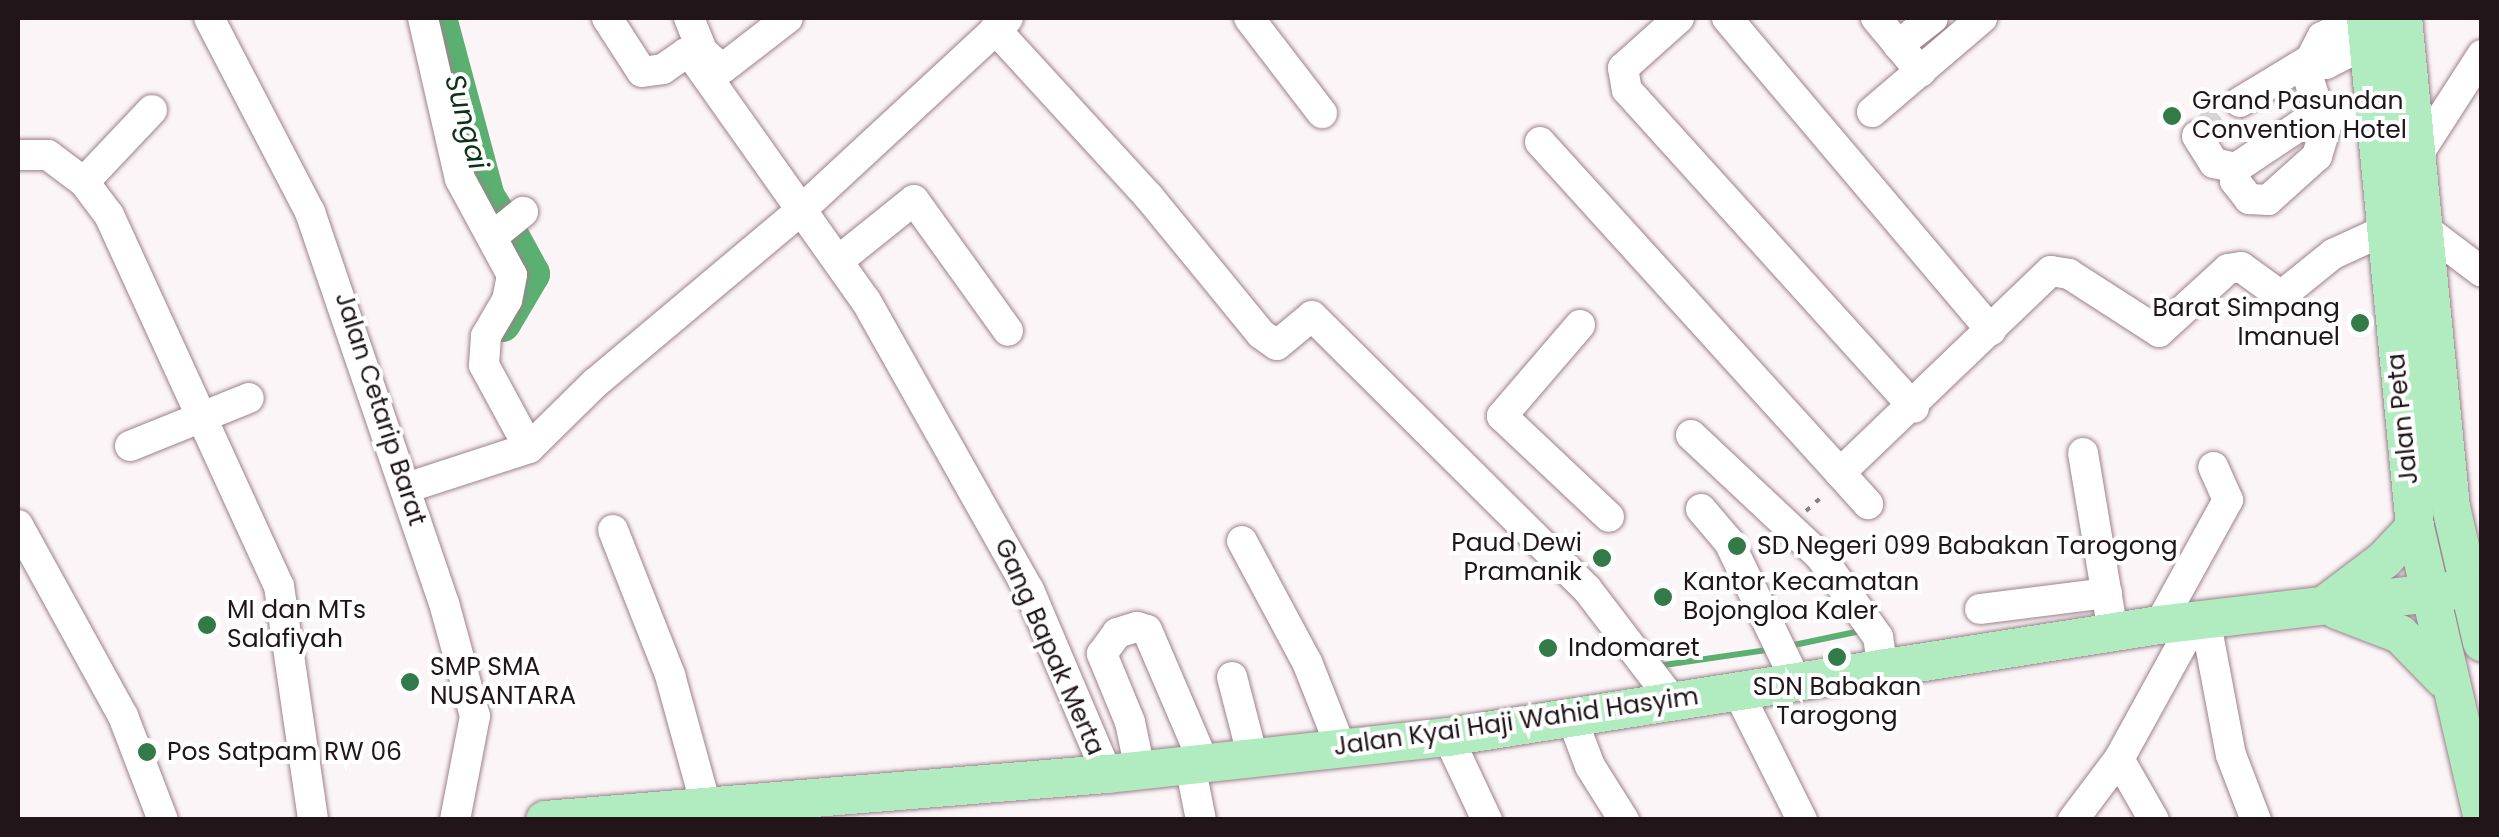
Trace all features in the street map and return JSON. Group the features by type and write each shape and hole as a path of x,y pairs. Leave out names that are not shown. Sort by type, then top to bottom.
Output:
{"main road":[{"name":"Jalan Peta","path":"2402,18 2451,507 2474,588 2482,642"},
{"name":"Jalan Peta","path":"2366,26 2383,231 2415,526 2426,593 2482,814"},
{"path":"2451,507 2482,545"},
{"path":"2320,608 2384,560 2415,526"},
{"name":"Jalan Kyai Haji Wahid Hasyim","path":"546,820 1123,772 1448,736 1672,700 1740,701 1796,681 2183,621 2474,588"},
{"path":"2320,608 2348,612 2400,634 2449,687"}],"street":[{"name":"Jalan Cetarip Barat","path":"209,18 310,212 406,488 474,716 455,820"},
{"path":"423,18 460,179 512,276 507,300 486,336 484,366 529,448"},
{"name":"Gang Bapak Merta","path":"606,18 642,72 663,69 686,53 693,56 838,261 963,467 1123,772"},
{"path":"689,18 703,52 722,69 788,18"},
{"path":"1249,18 1322,114"},
{"path":"1679,18 1623,68 1627,90 1914,408"},
{"path":"1727,18 1990,330"},
{"path":"1876,18 1922,72"},
{"path":"1898,45 1932,18"},
{"path":"1872,112 1982,18"},
{"path":"406,488 529,448 595,383 801,210 1002,23 1260,334 1277,345 1312,316 1587,589 1672,700"},
{"path":"2240,102 2308,62 2326,64 2366,26"},
{"path":"2415,159 2482,55"},
{"path":"2236,168 2235,181 2249,199 2268,200 2317,156 2322,117 2308,62"},
{"path":"2198,136 2214,163 2236,168 2322,117 2373,106"},
{"path":"84,182 152,110"},
{"path":"1540,142 1868,504"},
{"path":"18,155 48,155 84,182 109,215 202,416 288,614 290,697 313,820"},
{"path":"838,261 914,200 1008,330"},
{"path":"492,237 522,212"},
{"path":"1842,475 1990,330 2058,270 2159,332 2228,269 2241,267 2281,296 2334,254 2383,231 2425,229 2481,270"},
{"path":"1580,325 1502,416 1609,517"},
{"path":"130,446 249,398"},
{"path":"1690,435 1820,556 1878,638 1883,668"},
{"path":"2083,453 2114,632"},
{"path":"2073,820 2119,759 2185,638 2180,583 2228,500 2213,467"},
{"path":"1700,509 1730,542 1796,681"},
{"path":"18,525 123,716 164,820"},
{"path":"613,530 690,745 706,806"},
{"path":"1242,540 1307,662 1341,748"},
{"path":"1980,609 2107,594"},
{"path":"2183,621 2256,820"},
{"path":"1123,772 1130,722 1102,654 1118,633 1136,627 1146,630 1197,764 1201,820"},
{"path":"1232,677 1253,758"},
{"path":"1740,701 1802,820"},
{"path":"1130,722 1179,711"},
{"path":"1572,716 1590,766 1624,820"},
{"path":"1448,736 1487,820"},
{"path":"2119,759 2154,820"}],"path":[{"path":"1790,526 1842,475"}],"waterway":[{"name":"Sungai","path":"438,18 486,197 502,223"},
{"name":"Sungai","path":"502,323 531,274 507,230"},
{"path":"1789,646 1860,631"},
{"path":"1657,666 1773,649"}],"tunnel":[{"path":"2197,136 2240,102"}],"place":[{"name":"Grand Pasundan Convention Hotel","path":"2172,116"},
{"name":"Barat Simpang Imanuel","path":"2360,323"},
{"name":"SD Negeri 099 Babakan Tarogong","path":"1737,546"},
{"name":"Paud Dewi Pramanik","path":"1602,558"},
{"name":"Kantor Kecamatan Bojongloa Kaler","path":"1663,597"},
{"name":"MI dan MTs Salafiyah","path":"207,625"},
{"name":"Indomaret","path":"1548,648"},
{"name":"SDN Babakan Tarogong","path":"1837,657"},
{"name":"SMP SMA NUSANTARA","path":"410,682"},
{"name":"Pos Satpam RW 06","path":"147,752"}]}
